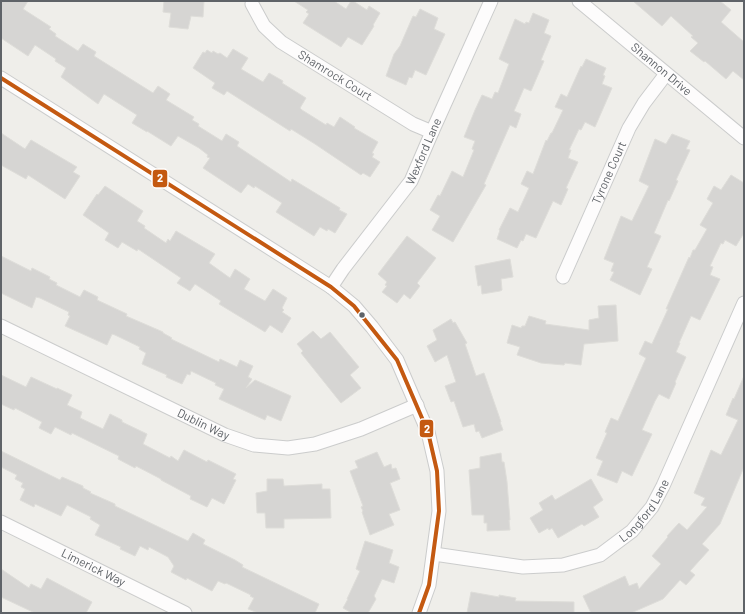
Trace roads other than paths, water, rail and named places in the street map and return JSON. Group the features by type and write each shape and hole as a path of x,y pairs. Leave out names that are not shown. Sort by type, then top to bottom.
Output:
{"street":[{"name":"Wexford Lane","path":"331,287 343,268 411,181 492,1"},
{"name":"Shannon Drive","path":"579,1 744,138"},
{"name":"Shamrock Court","path":"252,4 264,26 281,42 413,124 432,132"},
{"name":"Tyrone Court","path":"563,277 629,128 644,103 666,74"},
{"path":"1,78 331,287 354,306 398,360 428,432 437,471 439,511 434,554 429,585 419,613"},
{"name":"Longford Lane","path":"434,554 523,567 563,565 600,555 632,531 652,507 663,486 744,303"},
{"name":"Dublin Way","path":"1,326 225,435 254,445 288,448 315,444 361,429 417,405"},
{"name":"Limerick Way","path":"1,522 185,613"}]}
